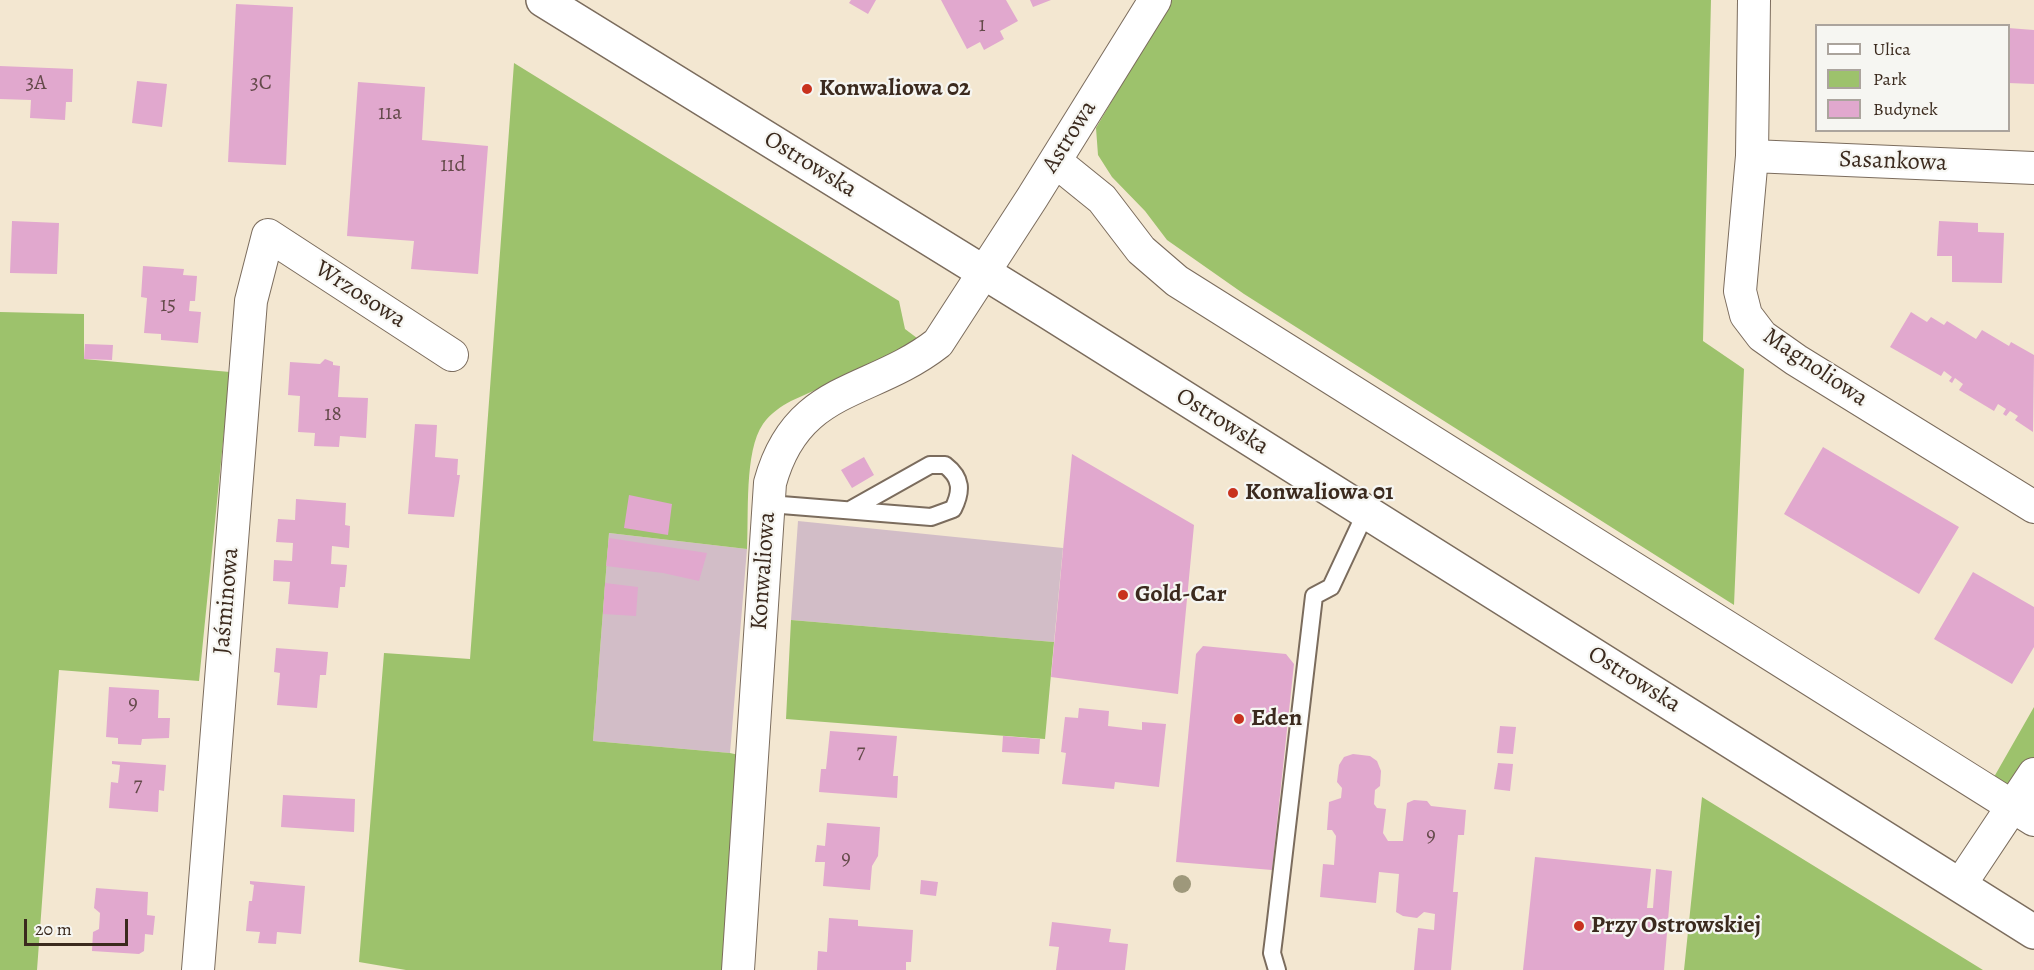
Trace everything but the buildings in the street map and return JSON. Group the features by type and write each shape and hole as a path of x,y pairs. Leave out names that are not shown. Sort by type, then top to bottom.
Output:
{"main road":[{"name":"Ostrowska","path":"543,0 1366,512 2034,932"}],"street":[{"name":"Astrowa","path":"982,272 1055,161 1155,0"},
{"name":"Magnoliowa","path":"1754,0 1752,156 1740,291 1746,315 1762,336 2034,507"},
{"name":"Sasankowa","path":"1752,156 2034,168"},
{"path":"1055,161 1102,199 1141,250 1177,281 2023,813"},
{"name":"Wrzosowa","path":"268,235 452,355"},
{"name":"Jaśminowa","path":"198,970 251,301 268,235"},
{"name":"Konwaliowa","path":"738,970 770,483 777,456 797,425 820,406 919,357 938,343 982,272"},
{"path":"1960,885 2023,813 2034,774"}],"lane":[{"path":"769,504 931,517 952,509 958,498 960,485 955,473 945,465 938,463 850,510"},
{"path":"1277,970 1272,953 1314,596 1331,587 1366,512"}],"shaded area":[{"path":"798,521 1063,548 1054,642 791,620"},
{"path":"609,533 747,549 730,753 593,741"}],"green space":[{"path":"1171,0 1711,0 1703,341 1744,369 1734,605 1244,294 1167,240 1145,211 1112,177 1098,155 1096,128"},
{"path":"514,63 899,301 905,329 917,338 904,350 791,401 766,420 757,436 750,467 747,549 609,533 593,741 730,753 752,758 738,970 406,970 359,962 384,653 470,659"},
{"path":"0,312 84,314 84,359 230,372 199,681 59,670 37,970 0,970"},
{"path":"791,620 1054,642 1045,739 786,719"},
{"path":"2034,707 2034,801 1994,777"},
{"path":"1702,797 1983,970 1684,970"}],"place":[{"name":"Konwaliowa 02","path":"807,89"},
{"name":"Konwaliowa 01","path":"1233,493"},
{"name":"Gold-Car","path":"1123,595"},
{"name":"Eden","path":"1239,719"},
{"name":"Przy Ostrowskiej","path":"1579,926"}]}
